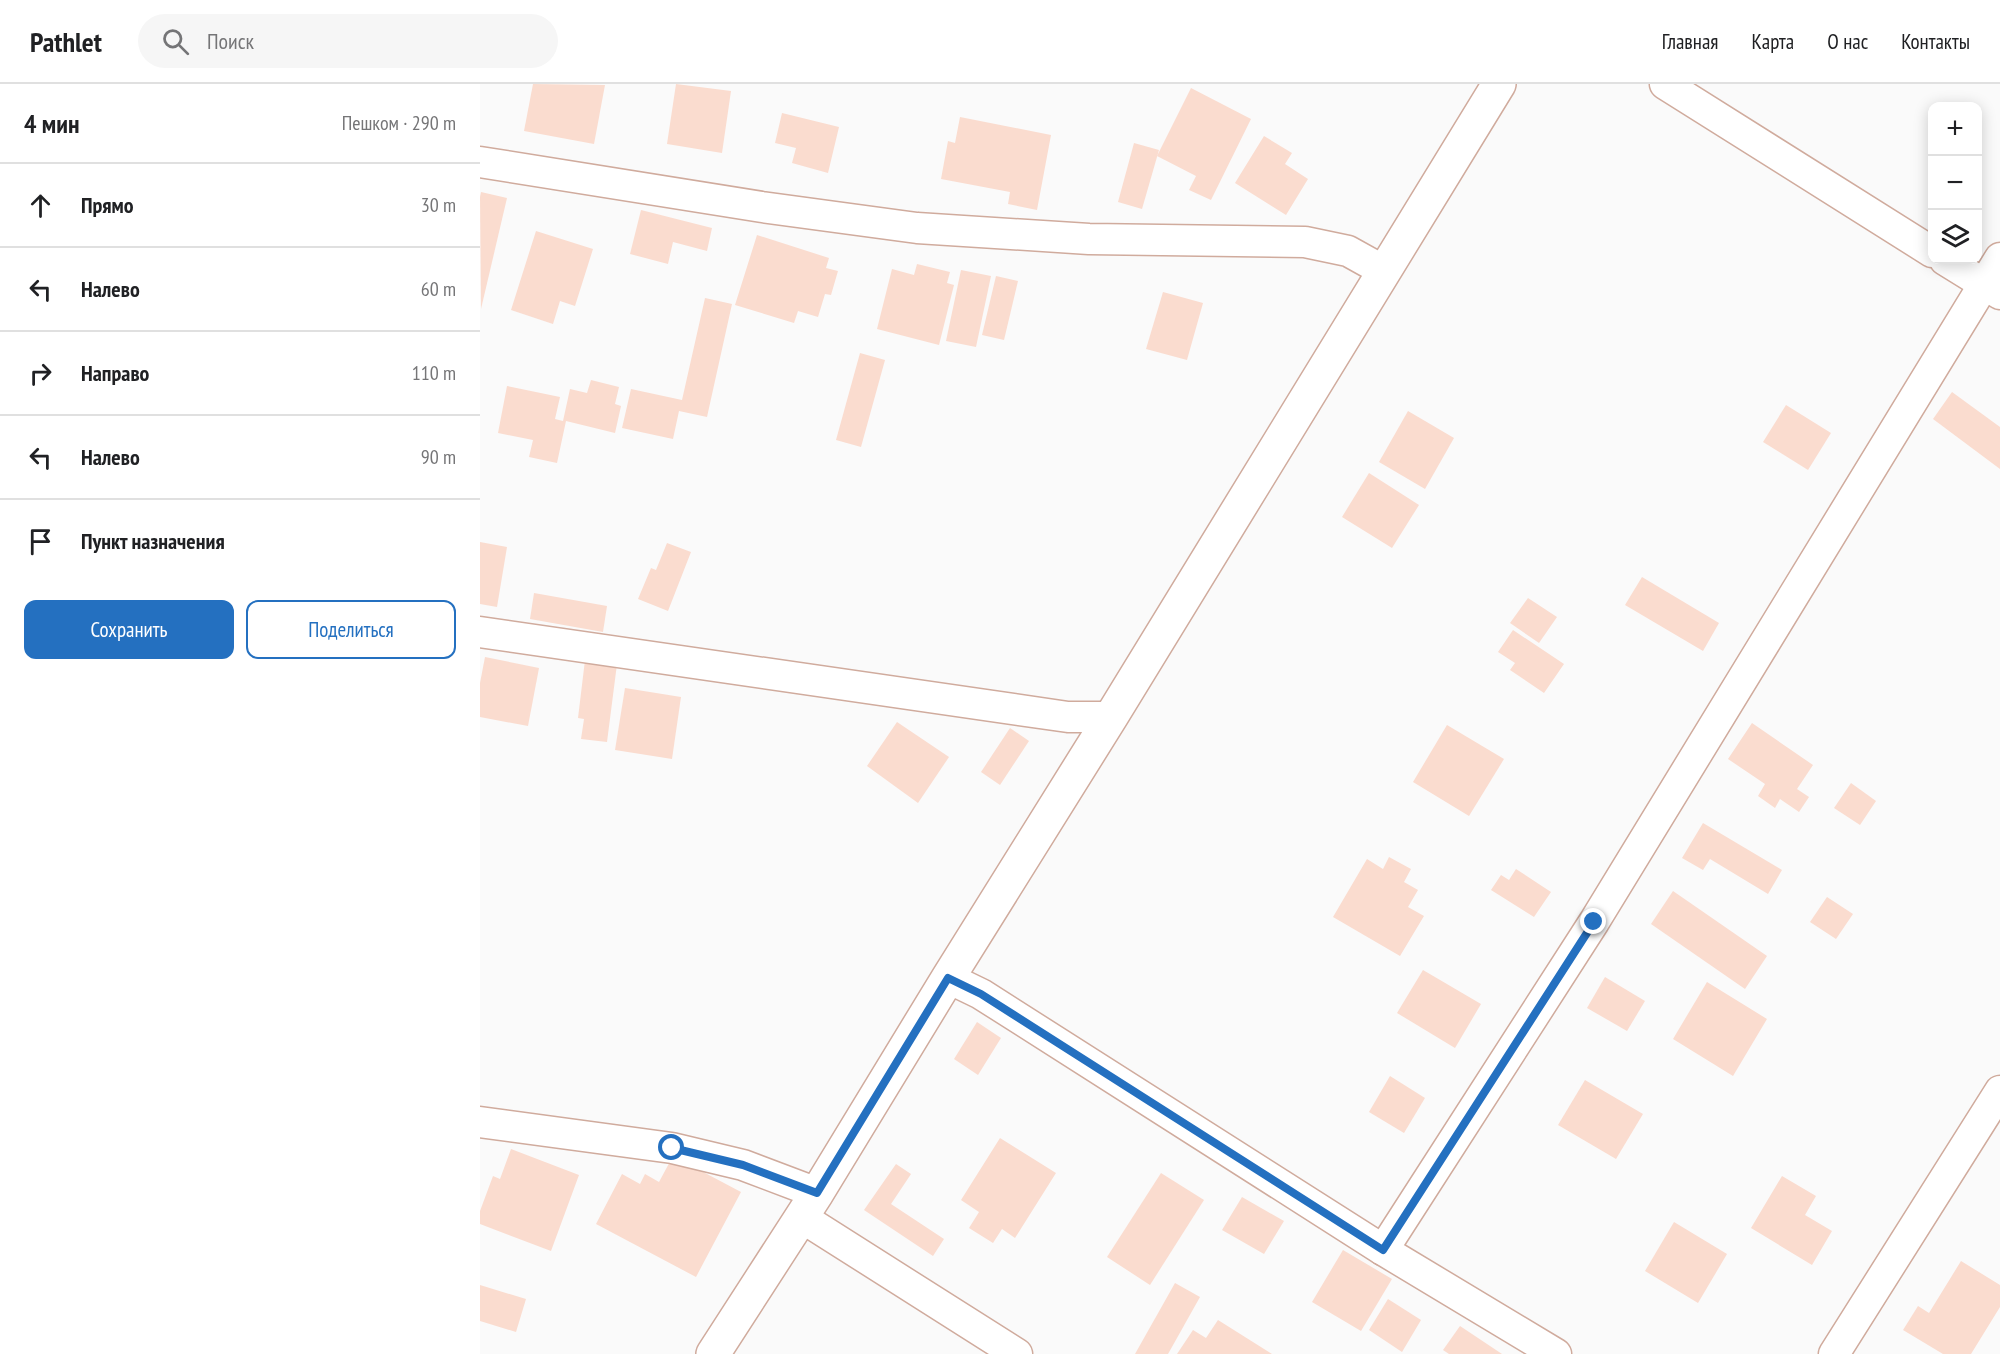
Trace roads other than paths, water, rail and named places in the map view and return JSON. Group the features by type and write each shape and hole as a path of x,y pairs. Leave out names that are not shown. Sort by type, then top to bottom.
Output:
{"street":[{"path":"713,1354 809,1205 1499,84"},
{"path":"1665,84 1928,249"},
{"path":"480,162 762,207 917,228 1089,239 1305,242 1348,251 1384,271"},
{"path":"1383,1250 1594,922 1992,289 2000,258"},
{"path":"1951,264 1992,289"},
{"path":"480,632 1068,717 1111,717"},
{"path":"948,978 981,994 1383,1250 1556,1354"},
{"path":"1834,1354 2000,1091"},
{"path":"480,1122 672,1148 743,1165 809,1205 1017,1354"}]}
